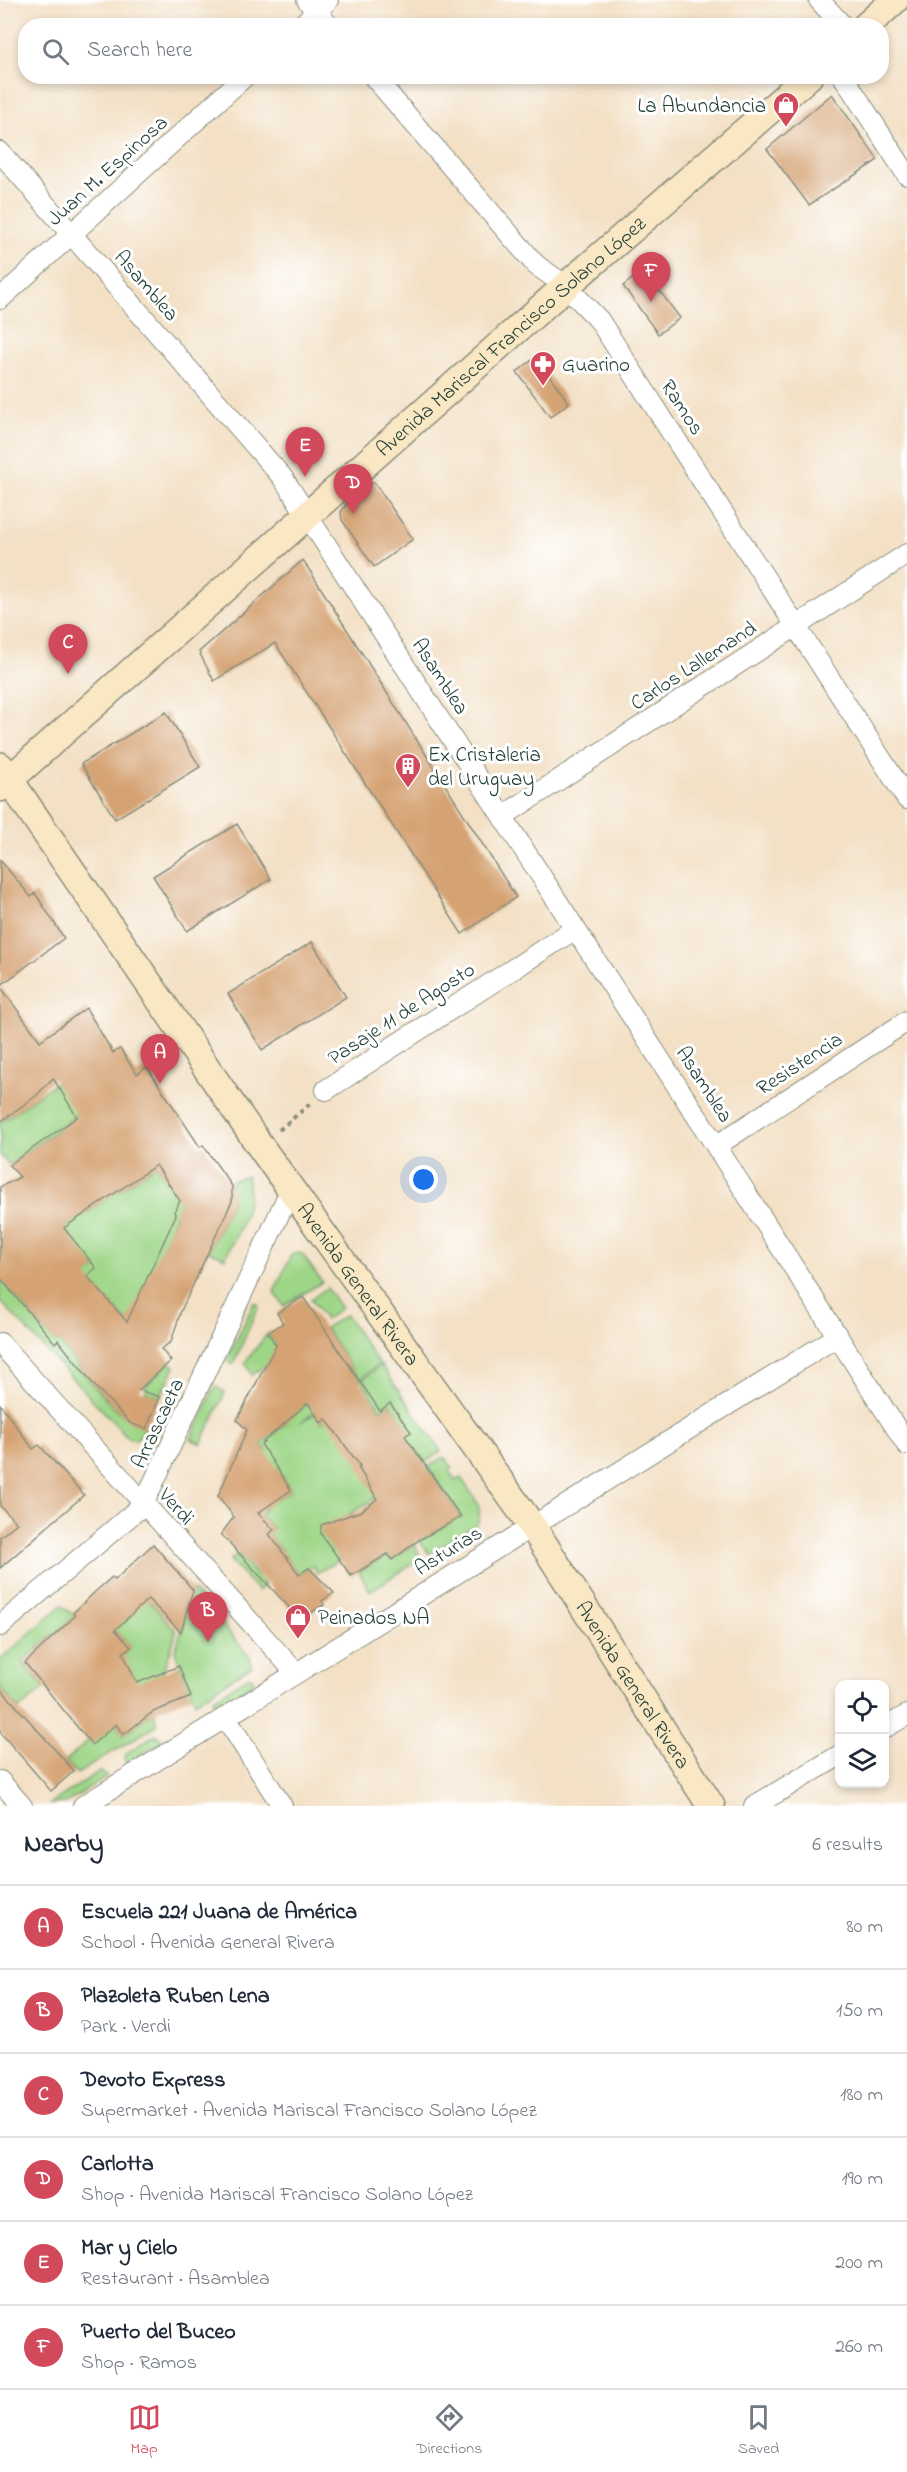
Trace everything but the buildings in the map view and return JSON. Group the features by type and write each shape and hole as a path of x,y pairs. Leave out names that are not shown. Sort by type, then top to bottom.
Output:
{"main road":[{"path":"875,18 895,0"},
{"name":"Avenida Mariscal Francisco Solano López","path":"3,778 800,84"},
{"name":"Avenida General Rivera","path":"3,778 260,1146 532,1526 711,1806"}],"street":[{"path":"819,0 836,18"},
{"name":"Juan M. Espinosa","path":"0,299 236,84"},
{"name":"Ramos","path":"380,84 537,265 566,286 599,320 907,800"},
{"path":"848,84 907,175"},
{"name":"Asamblea","path":"0,152 283,478 907,1445"},
{"name":"Carlos Lallemand","path":"503,816 907,554"},
{"name":"Pasaje 11 de Agosto","path":"326,1090 575,928"},
{"name":"Resistencia","path":"716,1146 907,1021"},
{"name":"Arrascaeta","path":"0,1626 143,1505 159,1476 291,1189"},
{"name":"Asturias","path":"83,1806 838,1336"},
{"name":"Verdi","path":"0,1344 296,1672"},
{"path":"889,1726 907,1715"},
{"path":"226,1718 282,1806"},
{"path":"754,1806 835,1758"},
{"path":"0,1781 22,1806"}],"path":[{"name":"Pasaje 11 de Agosto","path":"260,1146 326,1090"}],"green space":[{"path":"79,1066 77,1115 9,1165 0,1155 0,1123"},
{"path":"156,1165 168,1182 175,1179 184,1193 137,1312 126,1321 105,1297 76,1276 89,1274 96,1268 63,1229"},
{"path":"247,1176 249,1187 247,1208 225,1258 209,1251 232,1201 231,1181"},
{"path":"302,1254 322,1282 284,1306 274,1292 291,1255"},
{"path":"0,1278 55,1343 58,1340 109,1403 133,1423 146,1429 135,1440 129,1439 0,1301"},
{"path":"327,1288 341,1308 325,1320 311,1299"},
{"path":"254,1302 259,1305 233,1365 227,1361"},
{"path":"346,1315 379,1364 359,1380 325,1328"},
{"path":"268,1333 301,1381 336,1396 301,1422 315,1413 321,1423 328,1418 368,1460 359,1467 381,1494 347,1516 347,1555 317,1573 313,1566 299,1574 269,1534 273,1529 260,1515 266,1508 261,1501 273,1502 291,1490 277,1469 256,1458 266,1450 261,1444 287,1422 278,1398 272,1361 252,1375 245,1362"},
{"path":"170,1362 175,1367 160,1397 146,1393 146,1385"},
{"path":"381,1365 441,1451 423,1464 405,1436 410,1432 390,1403 380,1410 362,1380"},
{"path":"215,1386 225,1393 201,1444 191,1439"},
{"path":"444,1457 453,1468 449,1470 455,1481 461,1478 476,1501 480,1513 476,1525 429,1554 419,1540 461,1517 428,1467"},
{"path":"415,1544 421,1559 370,1591 359,1572 388,1554 392,1560"},
{"path":"238,1554 265,1585 258,1591 230,1560"},
{"path":"193,1590 251,1658 252,1666 195,1702 175,1652"},
{"path":"144,1595 176,1631 157,1690 155,1714 157,1725 77,1774 66,1761 90,1739 116,1724 123,1735 152,1713 138,1684 84,1693 131,1647 110,1625 126,1620 132,1615 127,1608"},
{"path":"62,1605 75,1616 22,1662 45,1688 19,1709 0,1687 0,1660"},
{"path":"250,1676 254,1681 251,1685 218,1706 212,1699"},
{"path":"156,1734 163,1741 127,1764 124,1759 127,1753"},
{"path":"100,1771 107,1777 66,1803 50,1804"}],"place":[{"name":"La Abundancia","path":"786,128"},
{"name":"Puerto del Buceo","path":"651,302"},
{"name":"Guarino","path":"543,387"},
{"name":"Mar y Cielo","path":"305,477"},
{"name":"Carlotta","path":"353,514"},
{"name":"Devoto Express","path":"68,674"},
{"name":"Ex Cristaleria del Uruguay","path":"408,789"},
{"name":"Escuela 221 Juana de América","path":"160,1084"},
{"name":"Peinados NA","path":"298,1640"},
{"name":"Plazoleta Ruben Lena","path":"208,1642"}]}
